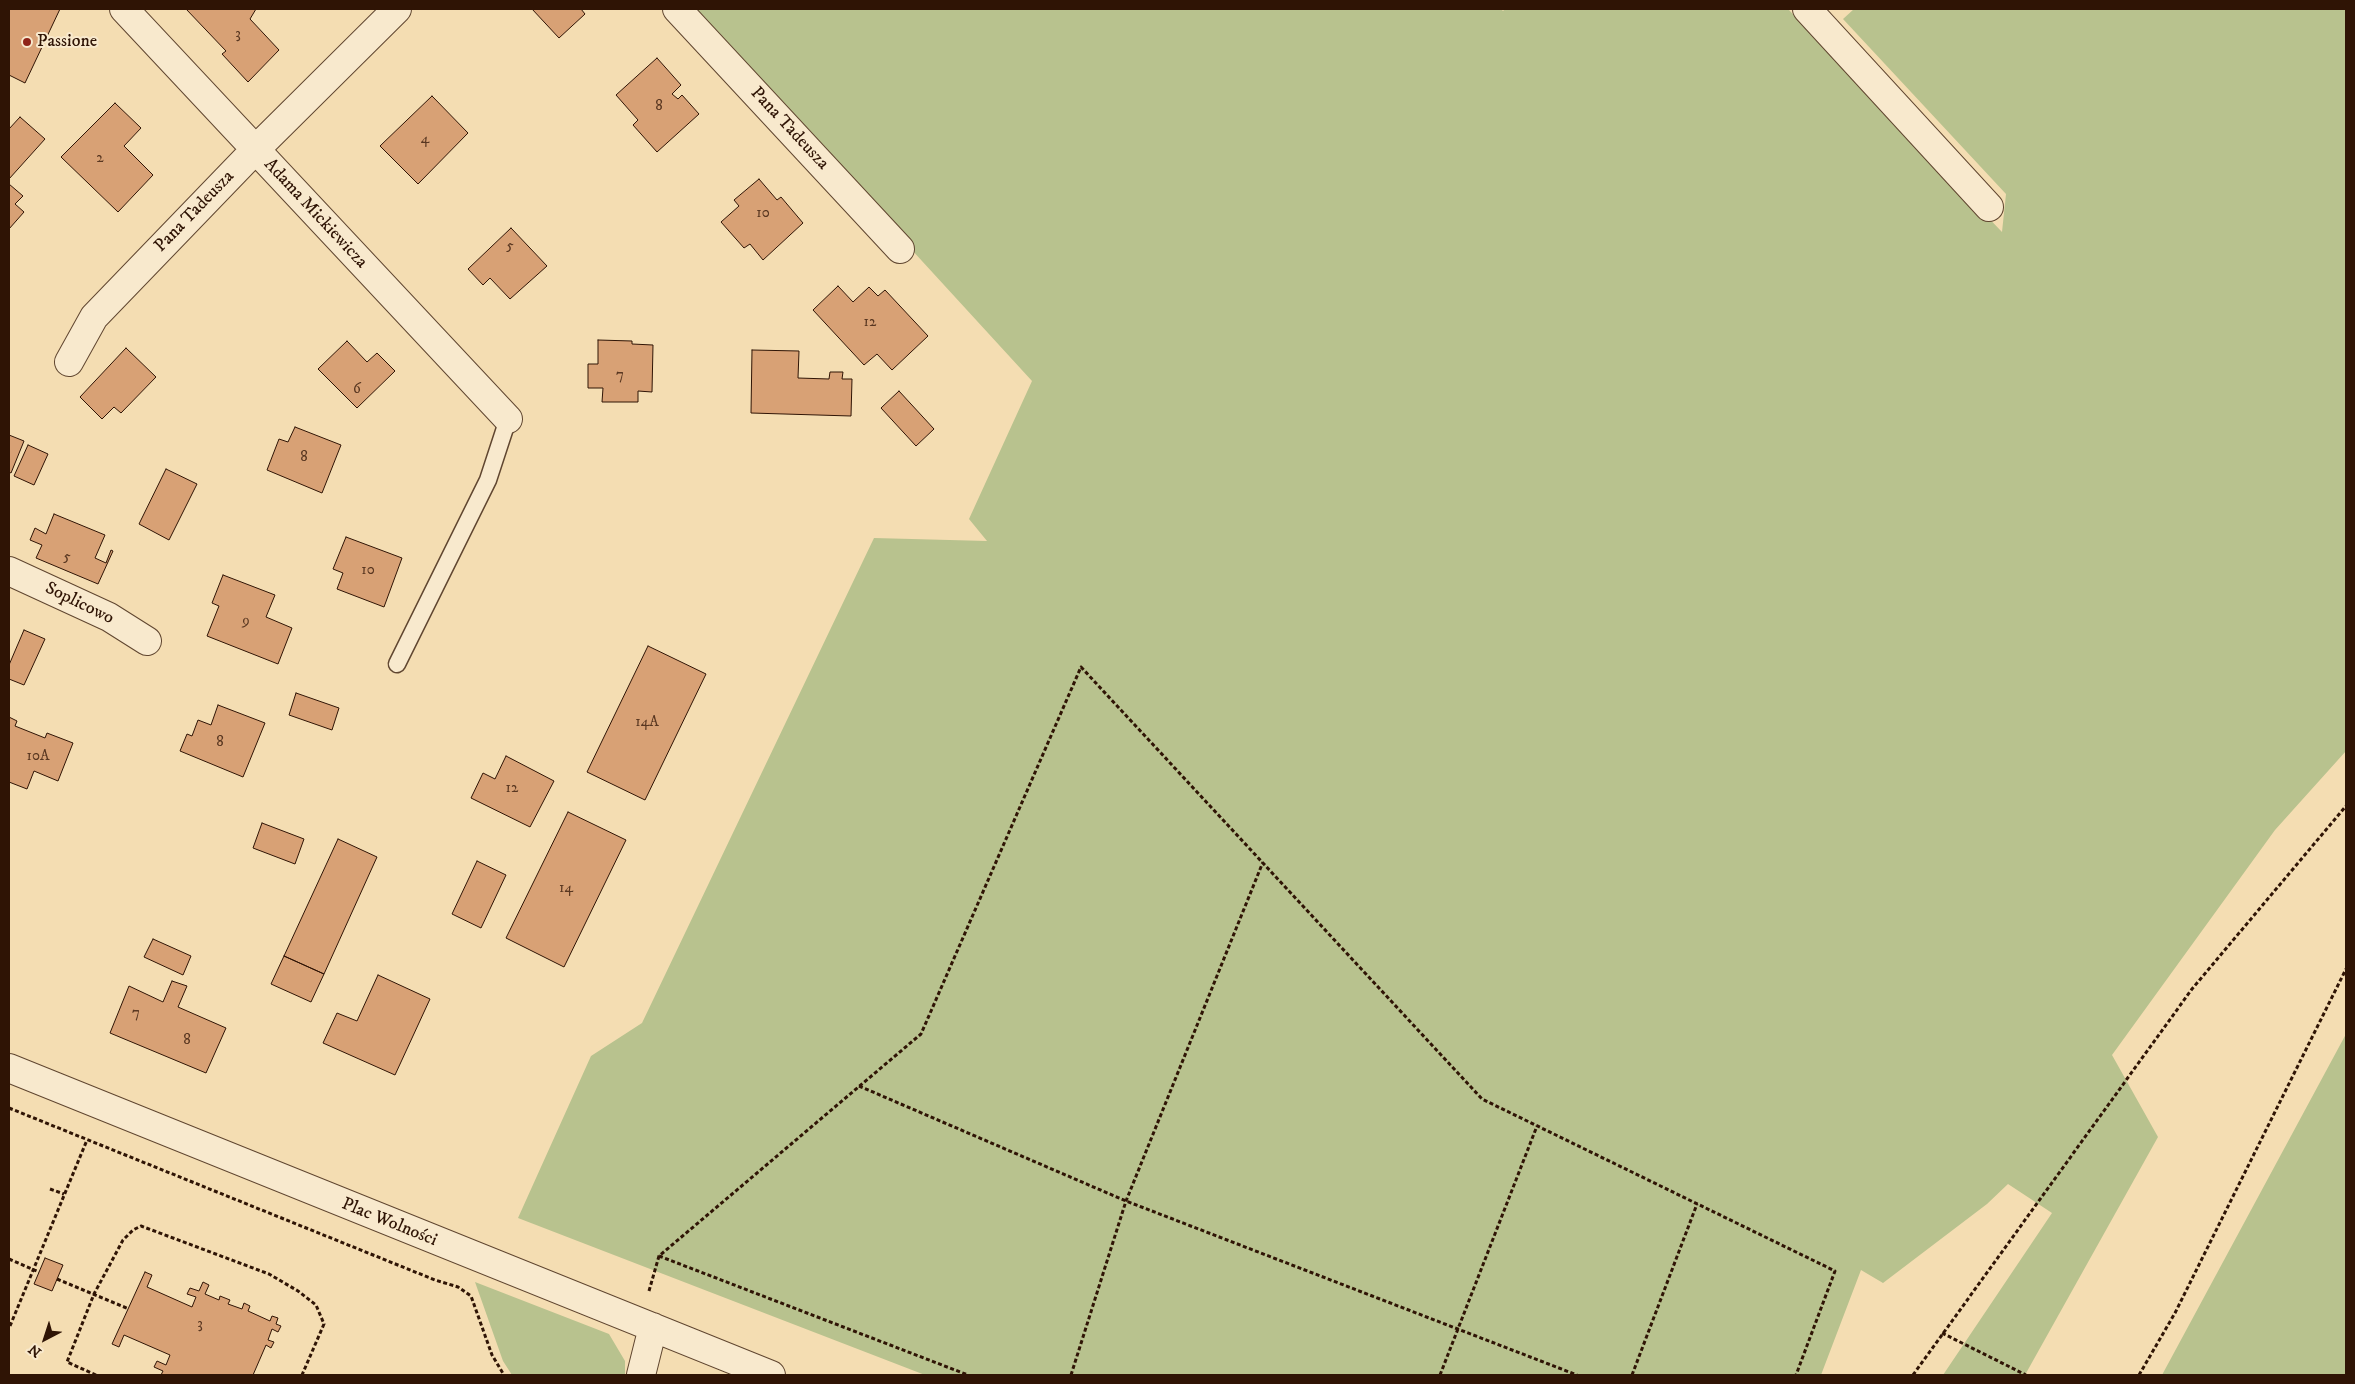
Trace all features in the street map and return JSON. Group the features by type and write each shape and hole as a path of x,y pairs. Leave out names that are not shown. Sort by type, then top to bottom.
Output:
{"street":[{"name":"Adama Mickiewicza","path":"124,9 508,419"},
{"name":"Pana Tadeusza","path":"68,362 94,317 255,150 397,9"},
{"name":"Pana Tadeusza","path":"677,9 900,249"},
{"path":"1807,9 1989,207"},
{"name":"Soplicowo","path":"9,571 109,617 147,641"},
{"name":"Plac Wolności","path":"9,1068 471,1256 771,1375"},
{"path":"641,1375 646,1324"}],"lane":[{"path":"397,664 488,480 508,419"}],"path":[{"path":"646,1324 659,1256 921,1034 1081,667 1482,1099 1835,1271 1796,1375"},
{"path":"1913,1375 2192,989 2346,806"},
{"path":"1071,1375 1126,1201 1263,862"},
{"path":"2139,1375 2175,1313 2346,969"},
{"path":"859,1086 1126,1201 1577,1375"},
{"path":"9,1108 435,1280 458,1287 471,1296 492,1355 504,1375"},
{"path":"1440,1375 1537,1126"},
{"path":"10,1326 87,1140"},
{"path":"50,1189 64,1194"},
{"path":"1632,1375 1697,1204"},
{"path":"96,1375 67,1362 94,1294 123,1240 132,1230 141,1226 157,1230 268,1274 298,1291 316,1305 324,1324 302,1375"},
{"path":"659,1256 968,1375"},
{"path":"9,1259 39,1272"},
{"path":"57,1279 129,1309"},
{"path":"1942,1333 2026,1375"}],"green space":[{"path":"691,9 1501,9 1503,11 1505,9 1788,9 2002,232 2006,194 1843,19 1854,9 2346,9 2346,751 2275,830 2112,1055 2158,1137 2025,1375 1943,1375 2052,1213 2008,1184 1987,1204 1883,1283 1861,1270 1821,1375 925,1375 518,1218 591,1056 642,1023 874,538 987,541 969,519 1032,381"},
{"path":"2346,1034 2346,1375 2162,1375"},
{"path":"475,1282 609,1334 625,1361 625,1375 512,1375 503,1361"}],"building":[{"name":"Passione","path":"9,9 60,9 25,83 9,75"},
{"path":"186,9 256,9 250,19 279,50 248,82 222,54 226,51"},
{"path":"532,9 581,9 585,14 559,38"},
{"path":"657,58 681,85 672,94 678,99 682,95 699,114 657,152 633,125 638,120 616,95"},
{"path":"432,96 468,133 418,184 380,146"},
{"path":"115,103 141,128 124,146 153,175 118,212 61,157"},
{"path":"20,117 45,139 9,179 9,129"},
{"path":"759,179 777,200 781,197 803,223 763,260 750,244 744,248 721,222 739,206 734,200"},
{"path":"9,184 23,196 15,204 24,212 9,229"},
{"path":"511,228 547,266 510,299 490,278 483,285 468,269"},
{"path":"838,286 853,302 869,287 878,296 885,290 928,336 892,370 877,354 864,365 813,310"},
{"path":"598,340 632,341 632,344 653,345 652,392 638,391 638,402 602,402 603,388 588,388 588,364 598,364"},
{"path":"347,341 367,362 377,353 395,371 357,408 318,369"},
{"path":"126,348 156,377 121,413 114,407 102,419 80,397"},
{"path":"752,350 799,351 798,378 829,379 830,372 843,372 842,379 852,379 851,416 751,413"},
{"path":"899,391 934,429 916,446 881,408"},
{"path":"295,427 341,445 322,493 267,470 279,439 288,442"},
{"path":"9,435 24,441 11,473 9,472"},
{"path":"28,445 48,454 34,485 14,476"},
{"path":"166,469 197,484 169,540 139,524"},
{"path":"54,514 105,535 95,558 106,563 111,550 113,551 98,584 36,558 42,545 30,540 35,528 46,534"},
{"path":"346,537 402,558 384,607 337,589 343,573 333,569"},
{"path":"223,575 275,595 266,617 292,628 278,664 207,636 219,606 212,603"},
{"path":"24,630 45,639 24,685 9,679 9,665"},
{"path":"648,646 706,674 645,800 587,772"},
{"path":"296,693 339,708 332,730 289,715"},
{"path":"218,705 265,723 243,777 180,751 187,734 192,736 198,720 211,725"},
{"path":"9,717 17,721 15,726 45,738 47,733 73,743 58,781 34,771 27,789 9,782"},
{"path":"506,756 554,781 530,827 471,798 483,773 495,779"},
{"path":"568,812 626,840 564,967 506,938"},
{"path":"262,823 304,839 295,864 253,848"},
{"path":"338,839 377,857 324,974 284,956"},
{"path":"477,861 506,875 481,928 452,914"},
{"path":"153,939 191,956 183,975 144,957"},
{"path":"284,956 324,974 311,1002 271,984"},
{"path":"378,975 430,999 395,1075 323,1043 337,1013 357,1021"},
{"path":"172,981 187,986 178,1007 226,1028 206,1073 110,1033 129,986 163,1002"},
{"path":"45,1258 63,1265 52,1291 34,1284"},
{"path":"145,1272 152,1275 147,1287 192,1307 196,1297 187,1294 190,1288 199,1291 203,1282 209,1285 205,1294 219,1300 220,1296 230,1300 228,1304 242,1309 244,1303 250,1306 248,1311 270,1321 272,1316 278,1318 276,1324 281,1326 278,1332 272,1329 268,1340 274,1342 271,1348 266,1345 253,1375 161,1375 163,1371 154,1367 157,1361 166,1365 170,1355 124,1335 119,1347 112,1344"}],"place":[{"name":"Passione","path":"27,42"}]}
